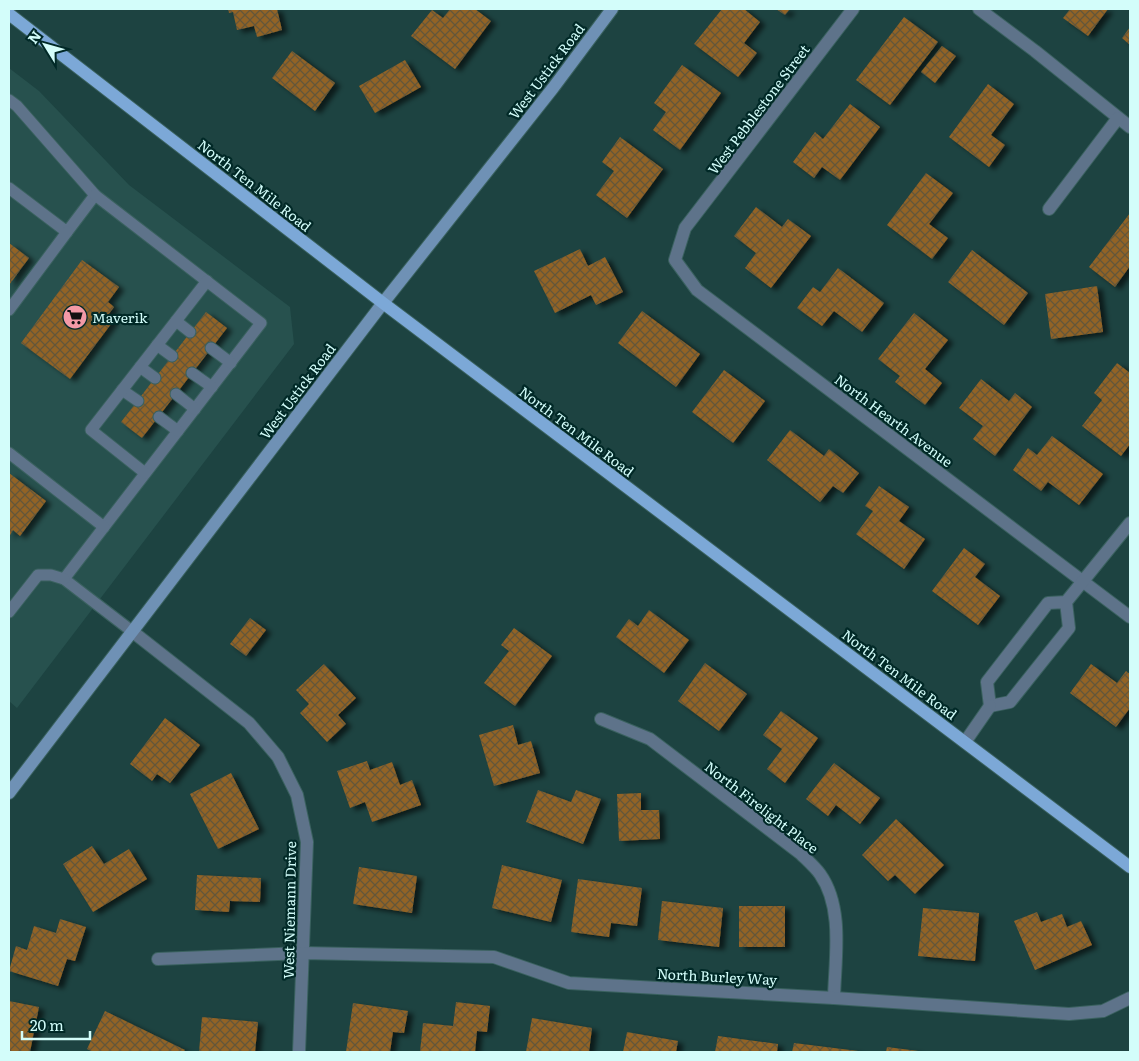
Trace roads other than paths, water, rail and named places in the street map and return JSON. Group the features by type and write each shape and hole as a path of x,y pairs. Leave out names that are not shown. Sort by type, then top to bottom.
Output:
{"main road":[{"name":"West Ustick Road","path":"9,793 384,302 553,88 612,9"},
{"name":"North Ten Mile Road","path":"9,14 384,302 1130,867"}],"street":[{"name":"West Pebblestone Street","path":"685,228 853,9"},
{"path":"979,9 1130,127"},
{"path":"1049,209 1118,118"},
{"name":"North Hearth Avenue","path":"685,228 675,260 698,290 1130,617"},
{"path":"965,742 990,706 987,682 1048,604 1066,602 1130,523"},
{"path":"990,706 1010,702 1069,628 1066,602"},
{"name":"West Niemann Drive","path":"133,632 249,723 278,757 297,795 307,842 299,1052"},
{"name":"North Firelight Place","path":"601,719 650,739 801,854 820,874 832,897 836,924 834,998"},
{"name":"North Burley Way","path":"158,959 303,953 494,957 569,983 1069,1014 1103,1011 1130,998"}],"lane":[{"path":"9,100 17,106 95,195 261,323 64,579"},
{"path":"9,188 67,232"},
{"path":"9,310 95,195"},
{"path":"146,473 91,430 207,281"},
{"path":"176,321 190,332"},
{"path":"158,345 172,356"},
{"path":"211,348 231,362"},
{"path":"140,367 155,378"},
{"path":"192,373 212,387"},
{"path":"122,390 138,401"},
{"path":"176,394 195,409"},
{"path":"159,417 178,431"},
{"path":"9,453 104,527"},
{"path":"9,612 38,575 51,575 64,579 133,632"}],"place":[{"name":"Maverik","path":"75,317"}]}
